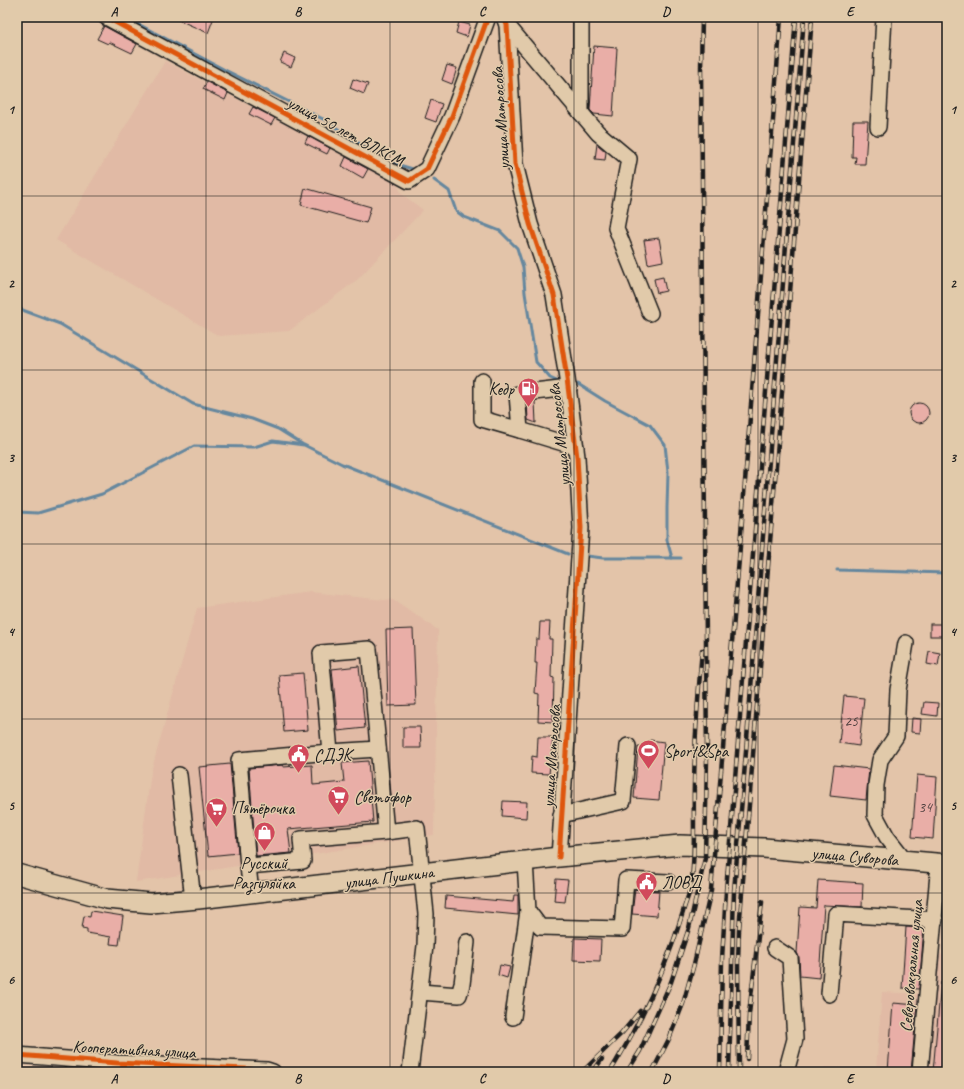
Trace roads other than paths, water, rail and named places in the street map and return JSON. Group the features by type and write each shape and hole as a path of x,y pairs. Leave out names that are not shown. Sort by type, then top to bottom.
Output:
{"main road":[{"name":"улица Пушкина","path":"17,874 107,899 151,903 193,900 559,857 680,845 764,848"},
{"name":"улица Суворова","path":"764,848 943,864"}],"street":[{"name":"улица 50 лет ВЛКСМ","path":"106,17 409,181 427,169 449,123 488,17"},
{"path":"581,17 582,113"},
{"path":"878,127 884,17"},
{"path":"505,21 598,133 629,159 616,228 650,314"},
{"name":"улица Матросова","path":"505,21 515,164 530,224 554,295 576,446 581,528 559,857"},
{"path":"482,381 482,419 576,446"},
{"path":"520,430 517,394 568,388"},
{"path":"905,860 887,837 875,815 876,785 880,760 896,736 898,690 906,643"},
{"path":"330,752 321,653 369,648 386,832"},
{"path":"562,815 623,801 628,746"},
{"path":"251,893 239,760 378,748"},
{"path":"179,776 193,900"},
{"path":"248,866 303,861 301,838 386,832 417,828 426,914 425,946 410,1072"},
{"path":"513,1017 528,911 525,861"},
{"name":"Северовокзальная улица","path":"920,1072 934,920 943,864"},
{"path":"528,911 540,927 622,929 626,880 668,882"},
{"path":"829,994 836,914 934,920"},
{"path":"420,992 459,995 462,984 467,942"},
{"path":"774,948 790,958 795,1039 786,1072"},
{"name":"Кооперативная улица","path":"17,1055 117,1068 263,1071"}],"waterway":[{"path":"125,17 227,71 325,120 379,157"},
{"path":"386,161 416,170"},
{"path":"434,180 449,191 456,211 464,217 500,231 517,248 523,267 525,293 536,362 550,378 559,382"},
{"path":"17,308 60,324 193,404 252,419 278,429 302,444"},
{"path":"578,384 605,401 650,425 665,445 668,472 667,540 672,558"},
{"path":"17,512 38,513 102,494 194,446 254,447 273,441 304,445 342,464 568,554"},
{"path":"587,556 603,558 681,558"},
{"path":"837,570 947,573"}],"railway":[{"path":"627,1072 640,1051 671,982 689,928 705,858 707,758 701,69 702,17"},
{"path":"652,1072 669,1039 683,1004 711,890 739,559 781,17"},
{"path":"720,1072 722,959 726,891 796,17"},
{"path":"729,1072 734,891 804,17"},
{"path":"739,1072 739,930 812,17"},
{"path":"610,1072 652,995 669,954 691,886 694,848 695,749 702,650"},
{"path":"747,1059 749,1014 762,902"},
{"path":"582,1072 622,1033 640,1011"},
{"path":"593,1072 602,1059"}],"place":[{"name":"Кедр","path":"529,408"},
{"name":"Sport&Spa","path":"649,770"},
{"name":"СДЭК","path":"298,774"},
{"name":"Светофор","path":"339,816"},
{"name":"Пятёрочка","path":"216,828"},
{"name":"Русский Разгуляйка","path":"264,852"},
{"name":"ЛОВД","path":"646,902"}]}
